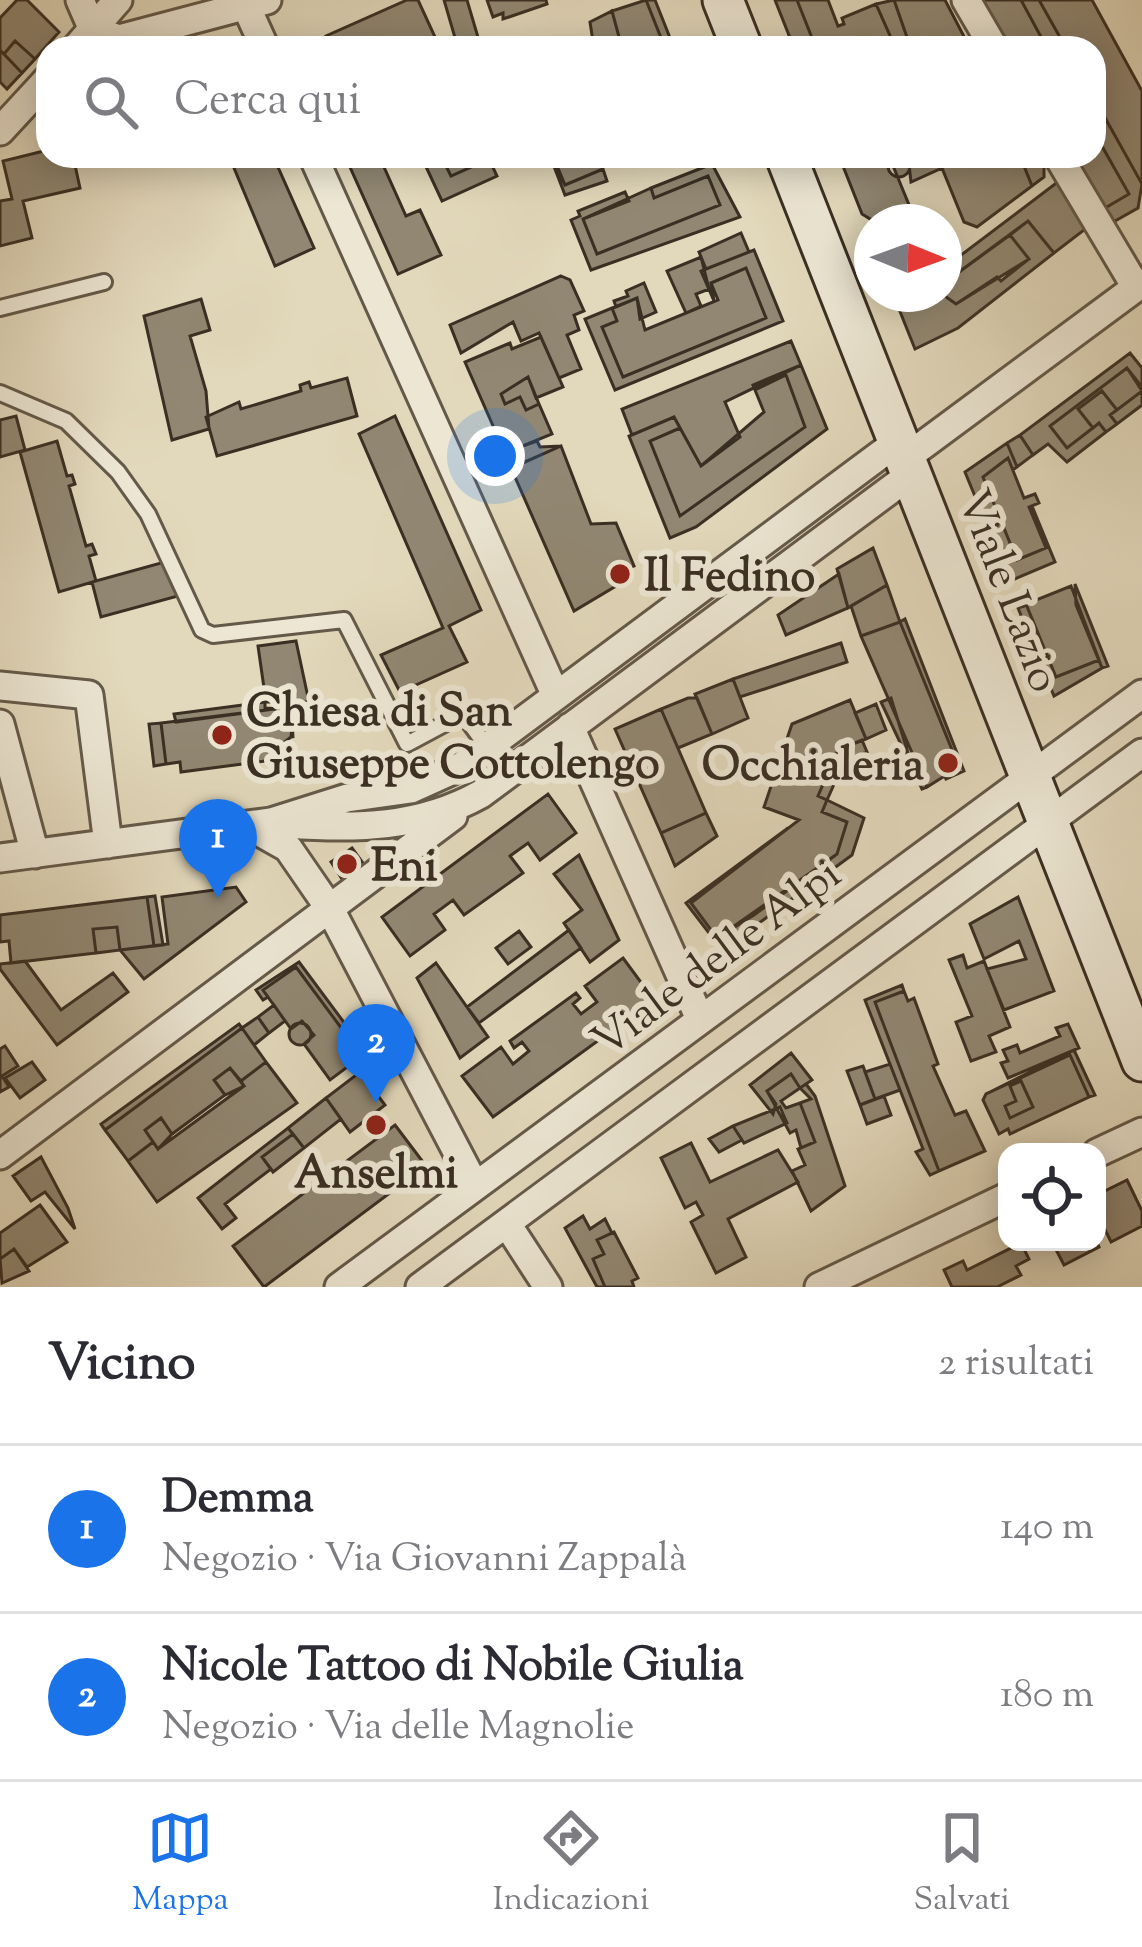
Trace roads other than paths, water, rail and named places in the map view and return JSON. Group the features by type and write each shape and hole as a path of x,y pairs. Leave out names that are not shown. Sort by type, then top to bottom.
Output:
{"street":[{"path":"80,0 84,36"},
{"path":"87,36 118,0"},
{"path":"966,0 987,36"},
{"path":"130,36 256,3 263,36"},
{"path":"0,131 36,93"},
{"path":"318,168 556,696"},
{"name":"Viale Lazio","path":"791,168 1142,1061"},
{"path":"0,1155 570,727 907,457 1139,285 1066,168"},
{"path":"883,398 903,422 922,423 984,380 1055,347"},
{"path":"0,859 260,824 434,780 907,457"},
{"path":"0,686 89,695 109,844"},
{"name":"Viale delle Alpi","path":"342,1286 1142,694"},
{"path":"0,724 34,854"},
{"path":"570,727 700,1019"},
{"name":"Viale delle Alpi","path":"420,1287 1142,754"},
{"path":"326,810 352,828 431,816 482,794"},
{"path":"308,878 326,810"},
{"path":"260,824 330,909 475,1186"},
{"path":"801,944 830,983"},
{"path":"1106,1149 1142,1132"},
{"path":"819,1287 998,1201"},
{"path":"507,1224 548,1287"}],"lane":[{"path":"0,308 104,282"},
{"path":"0,393 66,421 118,472 159,534 202,630 214,634 344,620 406,743 463,714 487,748"}],"place":[{"name":"Il Fedino","path":"620,574"},
{"name":"Chiesa di San Giuseppe Cottolengo","path":"222,735"},
{"name":"Occhialeria","path":"948,763"},
{"name":"Eni","path":"347,864"},
{"name":"Demma","path":"218,898"},
{"name":"Nicole Tattoo di Nobile Giulia","path":"376,1103"},
{"name":"Anselmi","path":"376,1125"}]}
